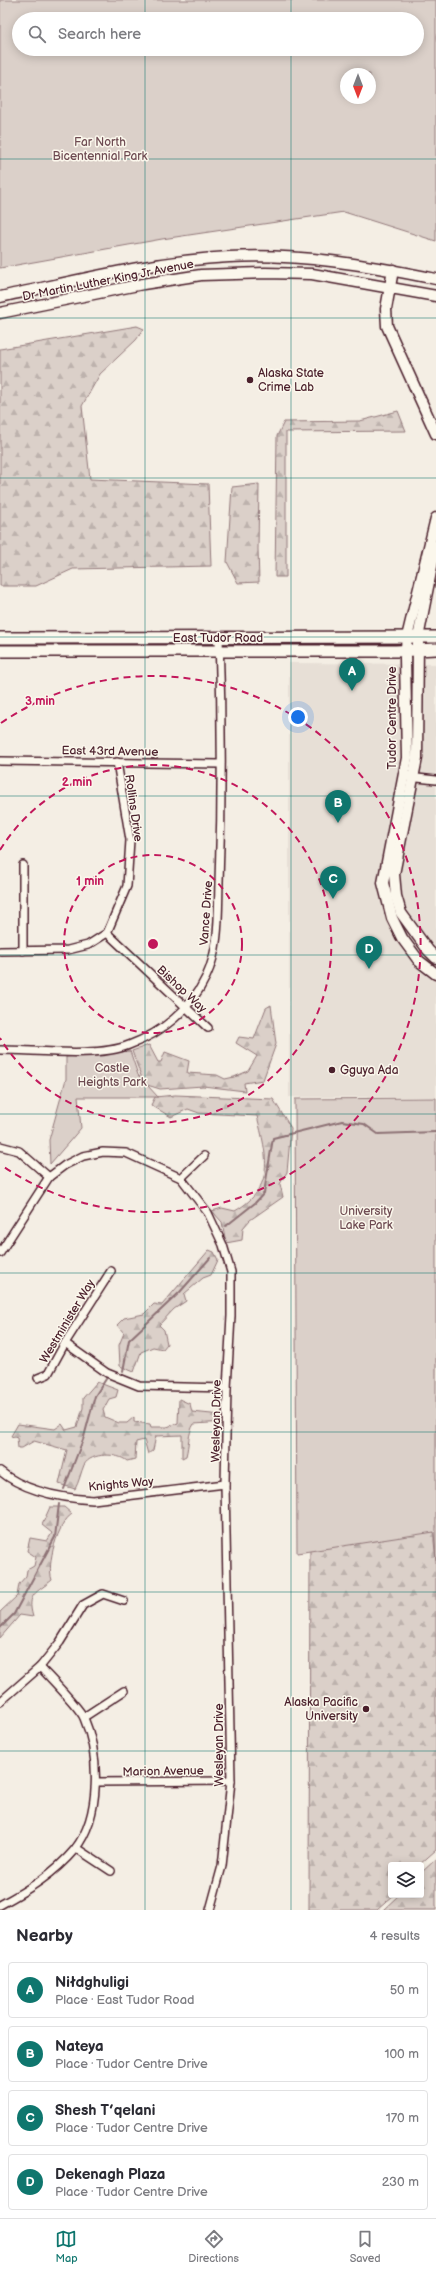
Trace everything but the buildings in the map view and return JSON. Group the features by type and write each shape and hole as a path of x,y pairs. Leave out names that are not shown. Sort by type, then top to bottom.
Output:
{"main road":[{"name":"East Tudor Road","path":"0,638 436,637"},
{"name":"East Tudor Road","path":"0,651 406,651 436,649"}],"street":[{"name":"Dr Martin Luther King Jr Avenue","path":"0,297 146,266 230,257 291,257 334,260 436,279"},
{"path":"215,275 224,264 291,257"},
{"path":"393,270 386,309 388,326 436,434"},
{"name":"Dr Martin Luther King Jr Avenue","path":"0,313 143,284 215,275 312,274 436,296"},
{"name":"Tudor Centre Drive","path":"436,518 412,637 418,650 417,758 409,777 384,872 385,896 392,918 402,938 419,961 436,974"},
{"name":"Tudor Centre Drive","path":"436,546 412,637 406,651 407,758 409,777 395,861 394,883 401,913 428,950 436,958"},
{"name":"Vance Drive","path":"0,1050 114,1049 152,1036 186,1008 206,977 217,944 221,846 219,638"},
{"name":"East 43rd Avenue","path":"0,761 220,764"},
{"name":"Rollins Drive","path":"107,933 126,886 130,840 117,762"},
{"path":"409,777 436,780"},
{"path":"23,865 23,951"},
{"path":"0,951 68,950 88,945 107,933"},
{"name":"Bishop Way","path":"107,933 208,1028"},
{"path":"0,1146 19,1151 49,1177"},
{"name":"Wesleyan Drive","path":"0,1254 49,1177 65,1165 83,1156 103,1152 126,1153 181,1178 208,1213 223,1245 231,1272 231,1316 227,1388 225,1484 231,1781 222,1866 210,1910"},
{"path":"181,1178 204,1156"},
{"name":"Westminister Way","path":"38,1378 48,1374 65,1343 111,1271"},
{"path":"65,1343 107,1372 139,1386 227,1388"},
{"name":"Knights Way","path":"0,1471 13,1482 56,1496 93,1500 225,1484"},
{"path":"0,1702 40,1667 60,1642 83,1605 103,1594 124,1601"},
{"path":"0,1905 29,1890 52,1872 76,1848 92,1814 96,1782 94,1750 84,1717 40,1667"},
{"path":"84,1717 124,1691"},
{"name":"Marion Avenue","path":"96,1782 231,1781"},
{"path":"76,1848 111,1871"}],"shaded area":[{"path":"289,663 436,664 436,1097 289,1097"}],"green space":[{"name":"Far North Bicentennial Park","path":"0,0 436,0 436,241 344,212 162,239 0,268"},
{"path":"137,326 144,329 136,340 100,374 82,406 90,479 208,484 211,566 73,569 36,586 0,586 0,349"},
{"path":"398,411 406,431 286,432 286,577 275,577 277,436 284,422 360,421"},
{"path":"259,484 259,582 238,583 227,562 232,487"},
{"path":"271,1005 276,1044 263,1080 244,1083 245,1091 203,1086 160,1089 144,1084 132,1051 149,1045 158,1062 161,1062 165,1052 189,1061 187,1073 217,1075 225,1079 248,1071 257,1056 236,1043 239,1037 254,1039 266,1008"},
{"name":"Castle Heights Park","path":"130,1051 138,1075 158,1097 78,1097 81,1128 50,1164 49,1140 66,1079 66,1057"},
{"path":"175,1095 273,1099 291,1128 287,1172 280,1184 283,1197 250,1220 243,1228 242,1240 226,1243 222,1222 212,1211 222,1208 235,1211 248,1202 257,1192 263,1181 265,1170 264,1144 257,1116 199,1113 188,1109 171,1117 151,1105 155,1097"},
{"name":"University Lake Park","path":"436,1098 436,1560 434,1532 297,1553 295,1099"},
{"path":"209,1250 214,1252 218,1260 211,1275 203,1278 184,1294 186,1301 174,1309 159,1325 164,1330 167,1344 163,1349 153,1347 141,1352 134,1372 120,1366 119,1345 124,1333 117,1325 124,1318 144,1314 154,1304 162,1305"},
{"name":"Alaska Pacific University","path":"436,1339 434,1541 436,1560 436,1850 422,1862 388,1862 388,1898 391,1898 377,1910 309,1910 310,1532"},
{"path":"97,1382 118,1390 116,1397 109,1399 103,1410 105,1417 119,1423 127,1423 134,1417 134,1422 150,1424 151,1427 167,1427 178,1423 179,1399 190,1404 192,1412 221,1415 224,1422 194,1424 190,1435 186,1456 182,1458 182,1435 156,1436 153,1450 148,1454 144,1440 136,1442 135,1459 127,1461 117,1456 98,1456 87,1461 84,1465 75,1489 59,1484 67,1450 34,1441 22,1448 18,1448 17,1438 11,1436 18,1424 55,1429 62,1424 66,1430 77,1427 83,1408 83,1398"},
{"path":"50,1507 64,1507 72,1514 62,1526 54,1544 51,1564 52,1580 34,1594 31,1603 33,1617 20,1615 0,1638 0,1612 17,1596 19,1584 26,1576 27,1570 34,1566 36,1557 27,1551 30,1538 47,1541 52,1533 42,1525"},
{"path":"436,1859 436,1910 383,1910 396,1898 424,1898 424,1870"}],"waterway":[{"path":"226,1226 255,1203 264,1193 273,1138 342,1121 364,1124 378,1134 436,1132"},
{"path":"123,1371 129,1340 180,1292 210,1258"},
{"path":"64,1489 84,1437 95,1396 106,1379"},
{"path":"0,1628 14,1614 55,1537 59,1504"}],"place":[{"name":"Alaska State Crime Lab","path":"250,380"},
{"name":"Niłdghuligi","path":"352,691"},
{"name":"Nateya","path":"338,823"},
{"name":"Shesh T’qelani","path":"333,899"},
{"name":"Dekenagh Plaza","path":"369,969"},
{"name":"Gguya Ada","path":"332,1070"},
{"name":"Alaska Pacific University","path":"366,1709"}]}
